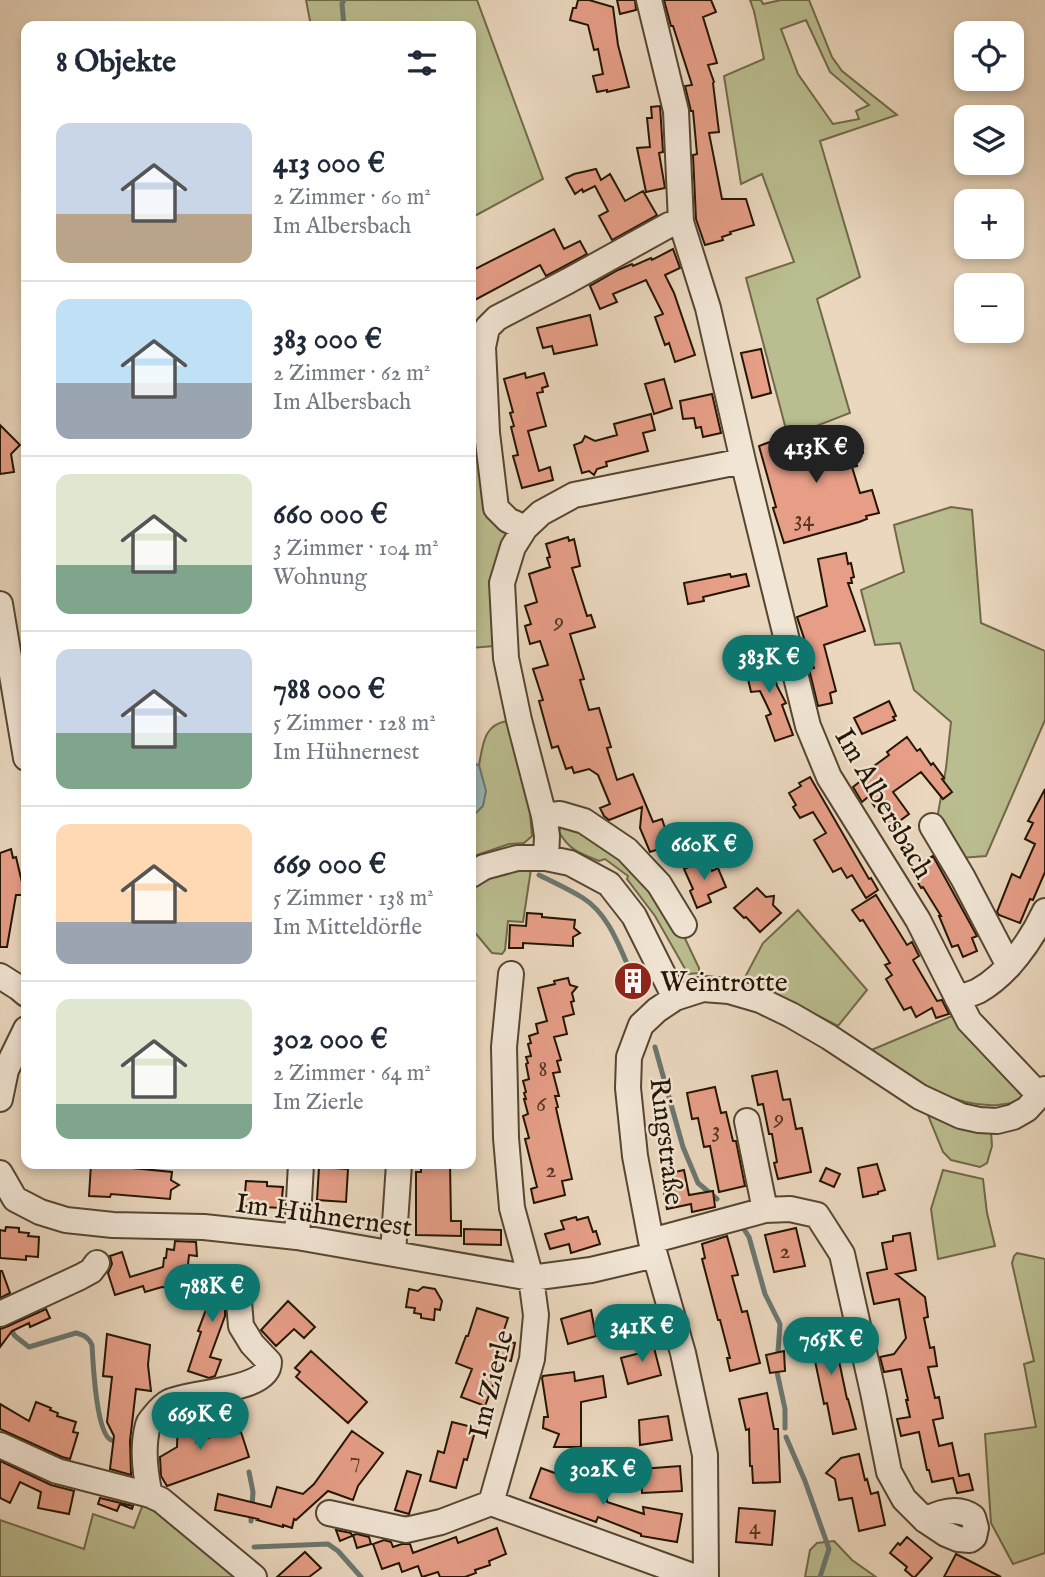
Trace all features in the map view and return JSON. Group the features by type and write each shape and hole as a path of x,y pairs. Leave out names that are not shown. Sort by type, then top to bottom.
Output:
{"street":[{"name":"Im Albersbach","path":"649,0 676,111 681,222 708,308 808,726 829,777 918,920 969,1021 1042,1093"},
{"path":"525,528 508,520 496,508 487,433 483,347 487,328 497,318 669,225 681,222"},
{"path":"546,859 544,816 506,658 502,583 513,547 525,528 541,513 574,495 743,461"},
{"path":"0,605 21,729"},
{"path":"544,816 560,814 584,821 626,850 659,884 684,925"},
{"name":"Im Albersbach","path":"934,830 963,878 1009,966"},
{"path":"476,872 517,858 546,859 570,863 609,884 634,916 675,998"},
{"path":"957,998 978,991 1009,966 1045,911"},
{"name":"Im Zierle","path":"491,1503 532,1359 537,1315 531,1278 512,1208 506,1138 504,1047 511,974"},
{"path":"0,976 21,990"},
{"name":"Ringstraße","path":"706,1577 705,1455 683,1353 653,1248 635,1156 628,1088 629,1057 641,1025 675,998 703,989 729,991 760,1000 791,1015 920,1097 961,1116 979,1121 1013,1118 1027,1109 1042,1093"},
{"path":"0,1098 6,1070 21,1039"},
{"path":"747,1121 765,1210"},
{"path":"298,1237 300,1169"},
{"path":"393,1253 399,1169"},
{"name":"Im Hühnernest","path":"0,1173 7,1205 66,1220 113,1225 204,1227 298,1237 531,1278 591,1270 765,1210 790,1209 817,1215 842,1254 889,1472 904,1499 925,1520"},
{"path":"0,1314 80,1277 91,1271 97,1263"},
{"path":"150,1495 146,1476 148,1423 158,1411 168,1402 180,1398 251,1383 269,1367 269,1362 252,1344 241,1326 239,1302"},
{"path":"0,1445 57,1471 150,1495 160,1500 254,1577"},
{"path":"329,1513 406,1530 440,1522 491,1503 695,1577"}],"green space":[{"path":"306,0 477,0 543,179 476,215 476,21 310,21"},
{"path":"750,0 761,0 763,4 781,0 809,0 832,57 842,71 897,115 820,141 860,277 817,299 850,413 788,437 746,278 794,262 762,174 741,184 724,76 764,59","holes":["806,20 830,72 869,105 856,111 859,119 833,124 798,74 781,29"]},
{"path":"476,353 492,521 498,522 509,535 494,646 476,648"},
{"path":"951,507 972,510 981,623 1045,651 1045,720 986,856 961,858 936,825 951,722 914,690 900,643 875,645 861,590 904,572 894,525"},
{"path":"507,721 528,792 532,836 524,843 509,844 476,855 476,765 479,765 483,743 489,731 499,723"},
{"path":"562,822 621,852 680,928 699,973 688,974 655,916 627,879 628,876 605,859 599,861 571,847 559,832"},
{"path":"531,869 523,922 508,921 505,950 502,954 492,953 476,934 476,885 515,871"},
{"path":"798,910 867,990 838,1026 742,983 763,943"},
{"path":"952,1016 1011,1078 1023,1097 1008,1104 980,1105 946,1096 869,1051"},
{"path":"925,1108 991,1131 992,1146 987,1163 980,1167 951,1160 943,1152"},
{"path":"943,1170 983,1179 995,1246 938,1259 931,1209"},
{"path":"1017,1253 1045,1259 1045,1553 1013,1564 991,1523 985,1434 1036,1427 1024,1364 1034,1361 1012,1263"},
{"path":"143,1504 168,1514 243,1577 0,1577 0,1520 84,1549 93,1514 134,1528"},
{"path":"834,1541 852,1560 876,1577 805,1577 810,1550 817,1543"}],"water":[{"path":"476,765 479,765 486,791 483,806 476,813"}],"building":[{"path":"578,0 589,0 613,7 618,45 629,87 597,92 593,76 603,74 598,49 594,50 588,25 570,20"},
{"path":"617,0 635,0 636,10 620,14"},
{"path":"664,0 711,0 716,12 703,17 717,63 708,65 714,82 719,132 709,133 722,199 746,199 754,225 730,232 731,234 722,237 723,240 705,245 696,219 693,155 697,154 693,111 685,86 692,85"},
{"path":"660,106 663,152 659,153 665,188 646,192 637,148 650,147 647,118 652,118 651,107"},
{"path":"596,169 601,180 610,174 625,201 643,191 657,215 612,240 599,216 608,211 595,186 575,194 566,178"},
{"path":"554,229 564,249 580,241 587,254 546,276 540,265 476,299 476,268"},
{"path":"673,249 680,268 665,275 674,293 695,355 675,362 669,343 665,345 655,317 663,314 646,280 613,294 617,302 600,309 590,286 618,270 651,258 652,260"},
{"path":"590,315 597,345 554,354 552,346 543,348 537,328"},
{"path":"761,349 771,393 752,398 741,353"},
{"path":"525,373 526,378 544,373 548,386 542,388 543,392 537,393 546,426 528,431 539,471 550,467 553,480 522,488 513,456 518,455 511,427 514,426 510,413 513,412 504,379"},
{"path":"664,379 672,408 654,414 645,384"},
{"path":"712,394 721,433 703,437 701,427 696,428 694,418 683,419 680,401"},
{"path":"651,414 655,430 643,433 648,451 606,462 607,466 597,469 594,475 589,471 582,473 574,445 582,442 585,436 595,441 617,435 614,424"},
{"path":"0,425 20,445 11,454 14,472 0,474"},
{"path":"846,430 848,439 858,436 863,453 854,456 857,466 852,467 860,493 872,490 879,513 866,516 867,519 859,522 784,543 759,446 775,440 779,448"},
{"path":"568,537 569,541 574,539 580,566 572,568 587,616 591,615 595,627 570,634 584,679 580,680 589,710 599,708 611,747 607,748 617,780 633,774 653,822 662,819 665,828 669,827 673,836 682,833 688,849 672,856 668,846 650,852 640,828 642,807 609,820 600,808 610,804 598,775 589,769 574,773 572,767 566,769 558,746 552,748 539,701 543,700 533,669 548,665 540,641 530,644 525,626 531,624 525,606 537,602 529,574 550,567 546,544"},
{"path":"846,553 854,577 851,578 852,583 848,583 865,631 824,645 836,691 830,693 832,703 818,706 809,669 814,668 797,617 827,606 818,559"},
{"path":"730,574 731,577 746,574 749,586 703,597 704,601 688,604 684,583"},
{"path":"770,656 777,686 786,703 782,705 793,735 775,741 766,716 771,714 760,691 751,692 744,662"},
{"path":"889,701 896,716 893,717 895,720 862,734 854,718"},
{"path":"907,737 931,765 933,763 952,792 943,799 921,772 893,792 909,814 890,828 868,797 862,802 853,787 876,769 874,766 889,755 887,752"},
{"path":"810,777 878,890 866,898 852,875 847,878 841,868 833,872 814,840 826,833 813,812 800,818 793,807 796,805 789,793"},
{"path":"1045,789 1045,872 1020,923 997,912 1012,874 1020,878 1035,844 1025,839 1033,823 1028,821"},
{"path":"11,849 13,858 16,857 21,878 21,895 16,895 7,947 0,947 0,853"},
{"path":"933,856 977,936 972,938 977,951 963,957 958,945 952,947 941,916 912,872"},
{"path":"707,859 712,871 718,868 726,887 708,895 711,902 697,908 690,891 693,889 684,869"},
{"path":"757,888 766,897 774,896 773,905 781,913 760,932 734,908"},
{"path":"876,895 907,945 912,942 919,956 913,960 937,1001 942,1000 949,1014 936,1018 932,1008 916,1017 911,1007 904,1010 886,979 892,975 885,965 890,963 863,920 860,921 852,910"},
{"path":"527,913 575,920 574,928 580,933 573,937 573,946 523,943 523,948 509,948 510,925 526,926"},
{"path":"568,978 570,985 577,987 572,993 574,1001 571,1002 574,1014 563,1017 567,1034 554,1037 561,1060 557,1061 560,1072 553,1073 559,1096 555,1096 556,1108 572,1179 562,1181 565,1195 534,1203 531,1189 537,1187 525,1139 529,1138 523,1116 528,1114 523,1081 529,1079 526,1057 531,1056 529,1036 538,1033 536,1024 547,1021 538,988"},
{"path":"777,1071 783,1100 790,1099 796,1129 802,1128 811,1172 778,1179 772,1134 769,1134 763,1104 758,1105 752,1076"},
{"path":"715,1087 721,1113 726,1112 733,1141 736,1141 745,1186 719,1192 710,1146 704,1147 698,1118 692,1119 687,1093"},
{"path":"877,1164 885,1190 863,1197 858,1168"},
{"path":"826,1168 840,1174 834,1187 820,1181"},
{"path":"91,1169 172,1172 171,1180 179,1185 171,1190 170,1199 111,1194 110,1197 89,1196"},
{"path":"319,1169 348,1169 346,1202 317,1200"},
{"path":"421,1169 450,1169 451,1221 461,1221 461,1236 416,1235 416,1172 421,1172"},
{"path":"684,1170 689,1195 713,1191 715,1207 692,1212 691,1204 667,1209 661,1175"},
{"path":"246,1181 267,1182 267,1186 283,1187 281,1208 244,1206"},
{"path":"576,1217 577,1220 588,1217 600,1244 571,1253 569,1244 550,1249 545,1234 564,1229 561,1221"},
{"path":"6,1227 19,1228 19,1232 39,1237 38,1257 26,1256 26,1260 0,1258 0,1230 5,1231"},
{"path":"796,1228 805,1266 774,1272 765,1235"},
{"path":"464,1229 501,1230 501,1245 464,1244"},
{"path":"910,1233 916,1270 896,1274 925,1297 928,1317 924,1318 937,1366 928,1367 943,1418 933,1420 939,1446 952,1443 959,1476 969,1474 973,1490 957,1493 953,1478 932,1482 919,1432 901,1436 897,1419 910,1417 901,1369 884,1372 880,1357 894,1354 906,1338 899,1299 874,1304 867,1273 887,1269 882,1243 893,1241 893,1236"},
{"path":"727,1236 738,1275 732,1276 742,1312 747,1311 760,1363 730,1371 727,1358 730,1358 702,1259 705,1258 702,1244"},
{"path":"175,1241 196,1242 197,1256 189,1255 182,1289 162,1287 145,1292 143,1286 115,1295 108,1273 112,1264 110,1256 122,1252 130,1277 163,1267 167,1249 174,1250"},
{"path":"216,1266 237,1273 231,1290 225,1296 225,1316 210,1357 221,1360 215,1376 209,1378 188,1371 201,1332 198,1331 213,1291 209,1290 209,1284"},
{"path":"0,1271 10,1293 0,1298"},
{"path":"423,1287 435,1289 442,1301 440,1310 435,1309 434,1320 421,1318 421,1314 414,1313 415,1308 406,1307 409,1289 418,1291"},
{"path":"288,1301 315,1327 304,1338 294,1329 276,1346 261,1330"},
{"path":"477,1308 508,1318 501,1339 515,1343 511,1361 503,1359 485,1406 461,1397 472,1369 456,1363"},
{"path":"46,1309 50,1318 12,1331 0,1347 0,1329"},
{"path":"591,1310 596,1336 568,1344 561,1319"},
{"path":"817,1325 824,1330 843,1326 834,1337 856,1429 833,1434 827,1403 824,1404 805,1328"},
{"path":"107,1334 150,1345 148,1365 151,1391 136,1389 130,1441 131,1475 110,1469 114,1436 107,1422 112,1377 103,1376"},
{"path":"652,1340 661,1375 628,1384 621,1358 640,1353 638,1344"},
{"path":"311,1351 367,1402 348,1423 296,1377 300,1372 295,1368"},
{"path":"784,1351 785,1371 770,1373 766,1355"},
{"path":"574,1372 575,1381 603,1376 606,1397 581,1402 581,1447 554,1447 559,1434 543,1428 544,1417 548,1417 542,1378"},
{"path":"767,1393 774,1429 778,1429 780,1482 753,1483 749,1429 746,1430 739,1399"},
{"path":"36,1402 51,1408 50,1410 58,1413 57,1416 76,1422 73,1432 78,1433 70,1459 0,1429 0,1404 29,1421"},
{"path":"178,1415 198,1416 196,1442 229,1431 231,1436 241,1432 249,1457 167,1486 161,1476 160,1457 177,1447"},
{"path":"668,1416 672,1440 640,1445 639,1420"},
{"path":"452,1422 476,1428 456,1488 430,1481 438,1451 444,1453"},
{"path":"352,1431 383,1453 358,1486 353,1500 328,1491 294,1519 292,1528 215,1510 218,1494 271,1507 277,1487 303,1494 314,1484"},
{"path":"859,1454 871,1494 878,1492 885,1525 859,1531 852,1498 839,1500 835,1479 826,1473 841,1458"},
{"path":"0,1461 51,1485 74,1491 69,1514 38,1508 41,1492 20,1482 10,1503 0,1498"},
{"path":"680,1466 682,1491 642,1493 641,1469"},
{"path":"541,1468 607,1492 607,1502 644,1514 643,1507 682,1514 677,1542 641,1536 598,1517 596,1522 530,1498"},
{"path":"407,1471 421,1475 409,1514 395,1510"},
{"path":"100,1498 133,1506 132,1509 120,1504 117,1511 98,1504"},
{"path":"739,1508 775,1511 772,1545 736,1542"},
{"path":"497,1528 506,1554 489,1561 490,1565 465,1577 440,1577 438,1572 422,1577 418,1566 402,1572 399,1563 382,1569 373,1544 384,1540 391,1542 393,1547 410,1544 413,1553 456,1537 458,1543"},
{"path":"336,1530 351,1533 352,1536 340,1541"},
{"path":"353,1535 369,1537 371,1544 357,1548"},
{"path":"907,1537 932,1558 915,1577 890,1553"},
{"path":"305,1552 321,1568 309,1577 277,1577"},
{"path":"956,1554 1001,1577 944,1577"}],"waterway":[{"path":"344,0 344,21"},
{"path":"539,875 578,895 599,912 611,929 629,968"},
{"path":"655,1047 683,1147 698,1183 717,1199"},
{"path":"740,1223 749,1237 765,1294 780,1324 778,1352"},
{"path":"4,1320 15,1336 29,1347 76,1333 87,1338 92,1345 96,1396 106,1435 114,1441 139,1439"},
{"path":"777,1372 785,1409 785,1428"},
{"path":"207,1421 228,1420 235,1433"},
{"path":"786,1437 829,1549 820,1577"},
{"path":"249,1472 253,1492 251,1521"},
{"path":"254,1547 328,1544 338,1551 361,1577"}],"place":[{"name":"Weintrotte","path":"633,981"}]}
